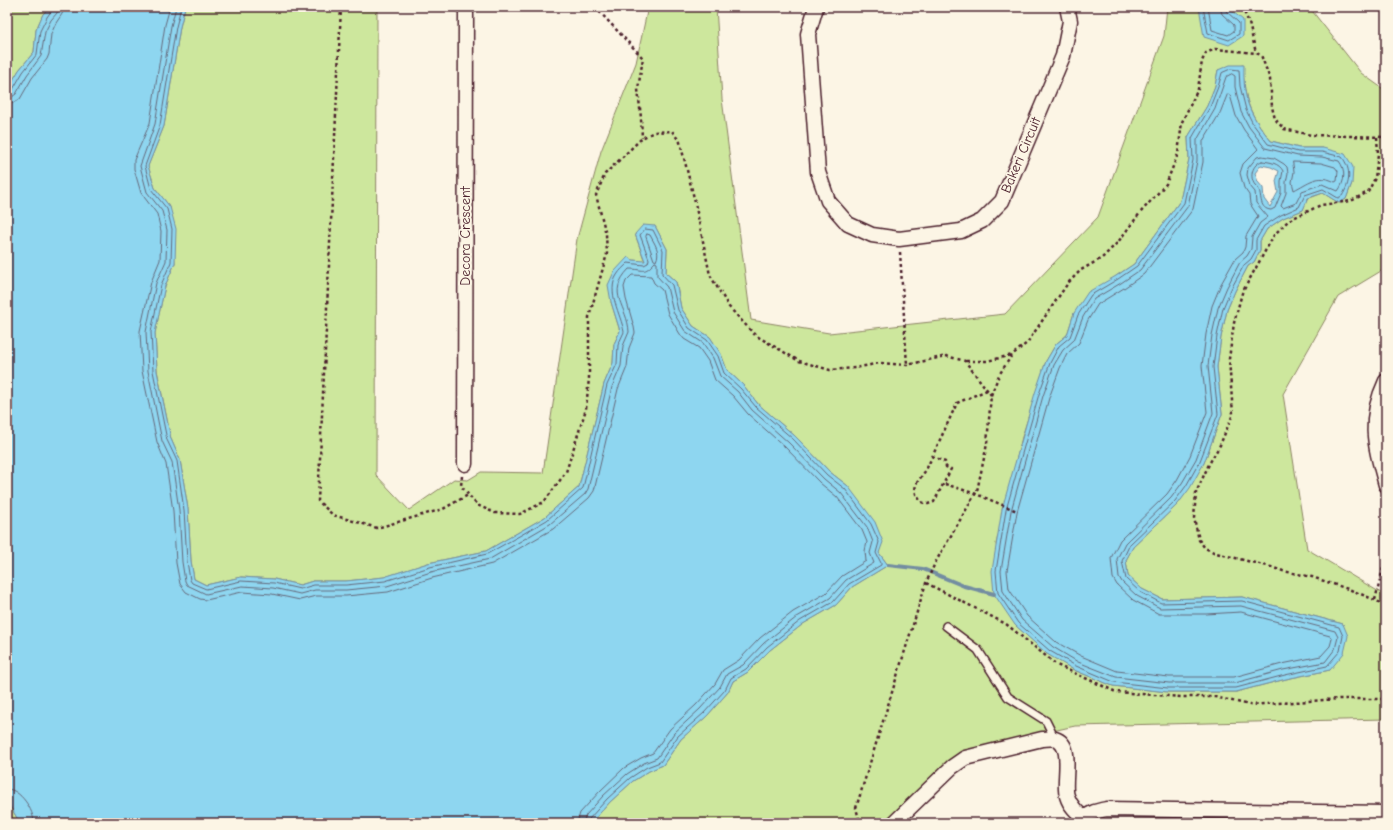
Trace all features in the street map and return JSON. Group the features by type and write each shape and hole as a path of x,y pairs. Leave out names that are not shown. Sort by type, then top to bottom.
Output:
{"street":[{"name":"Decora Crescent","path":"464,464 466,7"},
{"name":"Bakeri Circuit","path":"816,7 808,34 818,172 828,201 848,224 872,235 899,240 961,231 982,221 1002,201 1063,56 1070,21 1067,7"},
{"path":"1386,381 1379,396 1374,426 1377,454 1386,485"},
{"path":"894,823 952,767 965,758 1042,739 1055,739 1066,751 1066,796 1073,809 1083,820 1095,811 1107,809 1386,813"}],"lane":[{"path":"946,626 978,650 1008,697 1046,721 1055,739"}],"path":[{"path":"341,7 318,500 333,515 377,528 443,509 468,495"},
{"path":"594,7 643,58 638,89 642,138"},
{"path":"1242,7 1249,23 1256,53"},
{"path":"863,823 859,819 856,808 926,583 935,563 976,494 987,444 991,395 999,375 1012,355 1027,343 1068,283 1081,270 1102,258 1107,253 1166,184 1178,154 1182,122 1198,89 1202,61 1206,53 1215,50 1256,53 1261,55 1270,79 1274,119 1284,129 1311,135 1386,137"},
{"path":"464,464 461,486 477,505 495,513 520,514 544,502 566,472 586,409 589,378 589,317 607,254 606,234 596,195 605,174 642,138 654,132 672,131 680,142 694,198 710,275 729,307 755,335 799,361 830,370 855,368 880,363 907,365 946,356 965,361 987,361 1012,355"},
{"path":"1377,137 1378,154 1375,178 1368,192 1351,201 1321,205 1288,220 1274,235 1262,254 1242,293 1234,323 1229,359 1233,414 1220,446 1209,464 1196,493 1194,518 1199,540 1205,548 1216,553 1271,566 1283,571 1312,577 1351,590 1386,606"},
{"path":"899,240 907,365"},
{"path":"965,361 991,395"},
{"path":"932,456 945,462 946,467 951,469 945,484 943,483 934,502 928,504 921,502 916,494 916,484 926,470 932,456 956,403 987,390"},
{"path":"945,484 976,494 1016,511"},
{"path":"1375,600 1386,557"},
{"path":"926,583 1006,624 1057,665 1116,692 1181,697 1215,697 1250,705 1339,699 1386,699"},
{"path":"856,823 859,819"}],"green space":[{"path":"7,7 50,7 43,14 36,30 34,52 19,70 7,90"},
{"path":"185,7 377,7 376,475 409,510 454,479 468,480 481,472 543,473 577,239 601,151 636,63 648,7 716,7 722,99 751,320 829,333 1005,314 1098,217 1164,36 1167,7 1309,7 1361,73 1386,91 1386,268 1338,297 1283,394 1307,549 1386,596 1386,719 1075,726 962,751 885,823 591,823 610,802 633,781 649,771 663,765 681,739 707,716 728,692 733,681 748,672 770,650 803,624 836,605 852,587 888,565 879,553 848,486 830,472 795,436 758,404 744,386 727,370 721,354 710,337 693,326 681,308 676,282 666,273 667,249 655,226 635,234 645,262 633,260 611,302 620,331 614,344 613,363 604,384 579,487 545,517 486,551 428,563 385,577 346,581 313,581 300,585 274,579 241,577 206,585 194,579 191,561 188,509 180,460 171,439 157,370 155,333 165,286 175,263 170,207 155,188 148,166 164,126 180,27","holes":["1243,65 1246,97 1249,106 1257,122 1271,141 1299,148 1323,148 1352,183 1346,199 1339,203 1323,193 1307,199 1303,210 1283,218 1267,229 1260,241 1260,250 1254,262 1248,266 1227,310 1221,337 1217,367 1222,414 1204,463 1178,504 1133,547 1126,560 1128,576 1142,589 1162,599 1242,597 1343,624 1330,670 1286,679 1236,692 1168,692 1113,686 1074,670 1048,654 1015,625 996,544 1022,437 1046,361 1056,344 1067,335 1074,313 1116,276 1134,264 1180,201 1189,159 1188,137 1207,106 1215,86 1218,70"]},
{"path":"7,801 20,823 7,823"}],"water":[{"path":"50,7 185,7 180,27 164,126 148,166 155,188 170,207 176,229 175,263 165,286 155,333 157,371 171,439 180,460 188,509 191,561 194,579 206,585 241,577 274,579 300,585 313,581 346,581 384,577 428,563 486,551 545,517 579,487 604,384 613,363 614,344 620,331 611,302 608,285 614,272 628,257 633,260 645,261 635,234 643,225 655,226 667,249 666,273 676,282 681,308 693,326 710,337 721,354 727,370 744,386 758,404 795,436 830,472 848,486 875,522 883,542 879,553 888,565 852,587 836,605 803,624 770,650 748,672 733,681 728,692 707,716 681,739 663,765 649,771 633,781 610,802 591,823 20,823 7,801 7,90 19,70 34,52 36,30 43,14"},
{"path":"1199,7 1227,7 1243,20 1243,36 1229,45 1204,37"},
{"path":"1230,65 1244,65 1246,97 1249,106 1257,122 1271,141 1299,148 1323,148 1345,154 1353,167 1352,183 1346,199 1339,203 1323,193 1308,198 1303,210 1283,218 1267,229 1260,241 1260,250 1254,262 1248,266 1227,310 1221,337 1217,367 1222,414 1204,463 1190,488 1178,504 1133,547 1126,560 1128,576 1142,589 1162,599 1242,597 1343,624 1348,636 1344,653 1330,670 1286,679 1236,692 1168,692 1113,686 1074,670 1047,654 1015,625 994,594 992,571 1002,509 1035,393 1046,361 1056,344 1067,335 1074,313 1088,292 1134,264 1180,201 1189,159 1188,137 1207,106 1215,86 1218,70","holes":["1261,165 1271,167 1279,171 1276,181 1278,192 1270,207 1264,199 1263,188 1258,182 1255,173"]}],"waterway":[{"path":"888,565 923,569 964,586 994,594"}]}
